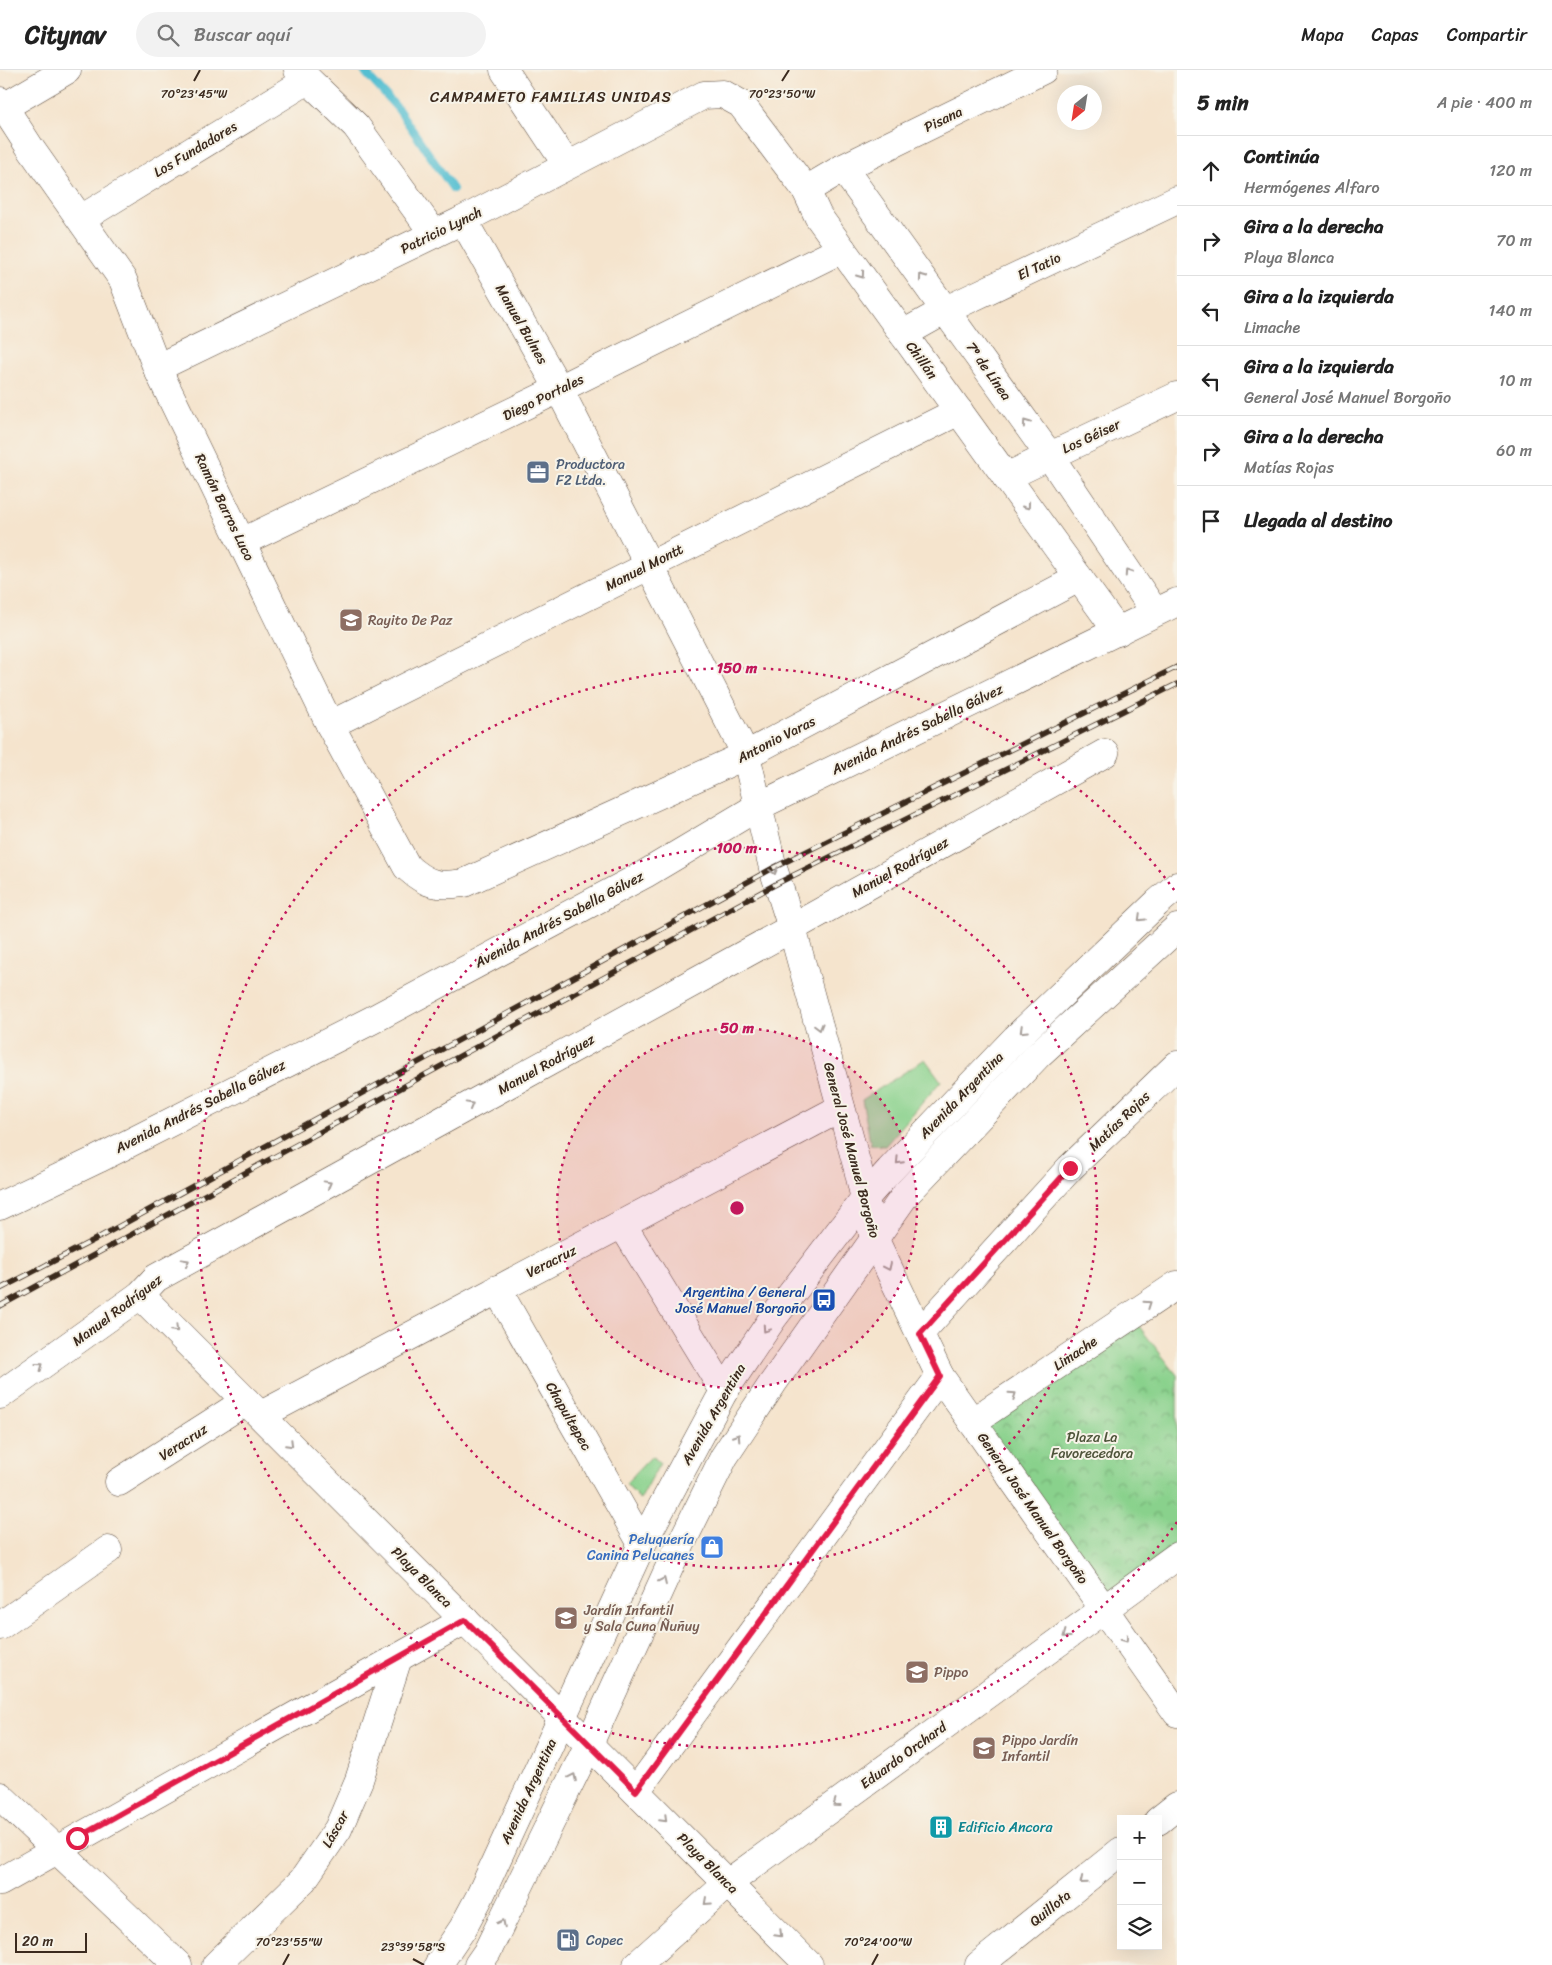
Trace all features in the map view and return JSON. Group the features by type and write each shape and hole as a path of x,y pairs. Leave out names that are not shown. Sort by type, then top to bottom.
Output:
{"street":[{"path":"2,104 67,70"},
{"path":"504,70 567,165"},
{"name":"Pisana","path":"843,168 1043,70"},
{"path":"303,75 356,126 434,234"},
{"name":"Los Fundadores","path":"81,218 303,75"},
{"name":"Patricio Lynch","path":"157,368 463,220 704,95 723,94"},
{"name":"Chillán","path":"723,94 741,104 806,190 818,216 1118,632"},
{"name":"Ramón Barros Luco","path":"2,104 31,149 123,280 157,368 330,725 407,867 420,879 445,886 464,883"},
{"path":"806,190 843,168"},
{"name":"7º de Línea","path":"843,168 1049,455 1166,607"},
{"name":"El Tatio","path":"903,334 946,310 1177,200"},
{"name":"Manuel Bulnes","path":"463,220 559,389 746,755 759,806"},
{"name":"Diego Portales","path":"242,542 559,389 842,249"},
{"name":"Los Géiser","path":"1006,477 1177,396"},
{"name":"Manuel Montt","path":"330,725 959,411"},
{"name":"Antonio Varas","path":"464,883 746,755 1079,578"},
{"name":"Avenida Andrés Sabella Gálvez","path":"0,1206 98,1159 372,1020 636,878 759,806 1166,607"},
{"name":"Manuel Rodríguez","path":"0,1395 140,1295 156,1278 792,928 1105,753"},
{"name":"General José Manuel Borgoño","path":"759,806 773,868 792,928 865,1198 874,1238 940,1376 1177,1713"},
{"name":"Avenida Argentina","path":"438,1965 463,1928 479,1898 642,1544 724,1391 773,1318 865,1198 1016,1038 1156,903 1177,886"},
{"name":"Avenida Argentina","path":"478,1965 487,1952 589,1744 670,1566 724,1458 773,1383 906,1194 1038,1055 1177,928"},
{"name":"Matías Rojas","path":"920,1334 1070,1168 1177,1065"},
{"name":"Veracruz","path":"119,1482 254,1408 496,1289 841,1108"},
{"path":"622,1224 724,1391"},
{"name":"Limache","path":"972,1422 1177,1285"},
{"name":"Chapultepec","path":"496,1289 642,1544"},
{"name":"Playa Blanca","path":"140,1295 809,1965"},
{"path":"636,1791 940,1376"},
{"path":"0,1626 108,1550"},
{"name":"Eduardo Orchard","path":"637,1965 728,1884 1103,1608 1177,1556"},
{"path":"0,1882 465,1620"},
{"name":"Láscar","path":"216,1965 303,1880 338,1829 359,1780 398,1658"},
{"path":"0,1796 178,1965"},
{"path":"1162,1818 1177,1806"},
{"name":"Quillota","path":"979,1965 1117,1854"}],"green space":[{"path":"925,1059 941,1081 885,1146 871,1145 862,1100"},
{"name":"Plaza La Favorecedora","path":"1131,1316 1177,1375 1177,1556 1103,1608 972,1422"},
{"path":"652,1456 660,1463 640,1500 626,1483"}],"waterway":[{"path":"363,70 398,109 453,189"}],"railway":[{"path":"0,1289 96,1239 773,868 1177,667"},
{"path":"0,1306 778,883 1177,684"}],"place":[{"name":"Productora F2 Ltda.","path":"538,472"},
{"name":"Rayito De Paz","path":"351,620"},
{"name":"Argentina / General José Manuel Borgoño","path":"824,1300"},
{"name":"Peluquería Canina Pelucanes","path":"712,1547"},
{"name":"Jardín Infantil y Sala Cuna Ñuñuy","path":"566,1618"},
{"name":"Pippo","path":"917,1672"},
{"name":"Pippo Jardín Infantil","path":"984,1748"},
{"name":"Edificio Ancora","path":"941,1827"},
{"name":"Copec","path":"568,1940"}],"district":[{"name":"CAMPAMETO FAMILIAS UNIDAS","path":"551,97"}],"route":[{"path":"77,1838 465,1620 636,1791 940,1376 920,1334 1070,1168"}]}
